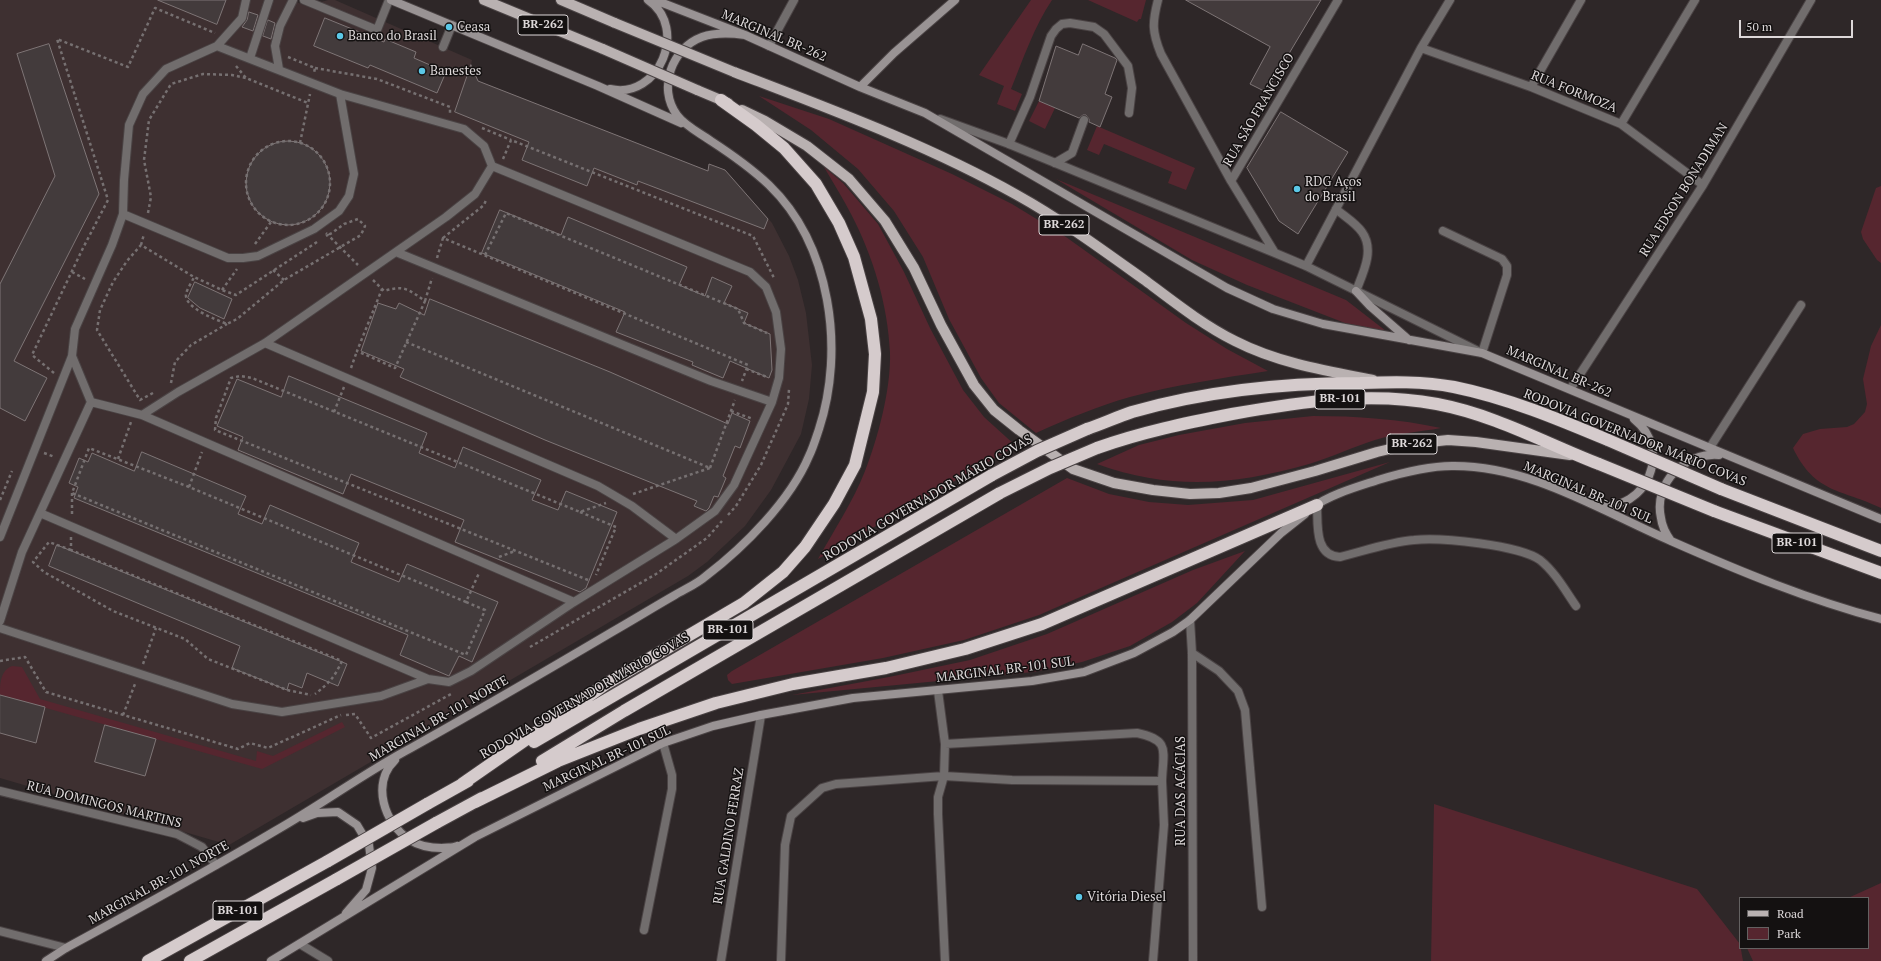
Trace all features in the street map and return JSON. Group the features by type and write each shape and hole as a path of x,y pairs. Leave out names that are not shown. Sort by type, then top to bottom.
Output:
{"highway":[{"path":"462,784 606,684 744,603 783,572 805,547 834,504 855,465 873,392 875,354 871,319 854,257 839,223 816,184 784,148 756,125 721,100"},
{"name":"RODOVIA GOVERNADOR MÁRIO COVAS","path":"148,961 428,804 992,475 1037,451 1087,429 1132,412 1242,390 1293,385 1387,382 1452,387 1494,396 1553,417 1721,489 1881,551"},
{"name":"BR-101","path":"190,961 475,802 624,712 1000,493 1050,468 1097,448 1136,434 1243,412 1310,401 1348,398 1391,398 1437,404 1466,411 1518,428 1578,456 1714,511 1881,572"},
{"path":"475,802 558,761 639,729 716,703 793,684 886,668 965,650 1042,624 1317,504"}],"main road":[{"name":"BR-262","path":"390,0 598,86"},
{"name":"BR-262","path":"484,0 603,49 721,100 765,121 807,146 849,179 885,221 914,268 940,325 974,385 994,410 1073,469 1114,484 1190,494 1219,493 1252,488 1378,452 1411,444 1448,440 1476,442 1578,456"},
{"name":"BR-262","path":"561,0 734,72 832,110 960,164 1018,196 1072,230 1192,315 1235,341 1305,366 1387,382"},
{"path":"598,86 615,90 632,88 648,80 659,67 666,51 668,34 663,17 648,0"},
{"path":"860,87 894,53 955,0"},
{"name":"MARGINAL BR-262","path":"660,1 745,35 860,87 925,113 1227,288 1273,309 1323,324 1482,353 1571,388 1627,414"},
{"path":"703,135 677,116 670,103 667,88 669,72 676,58 686,46 700,38 729,33 745,35"},
{"path":"598,86 678,122 703,135"},
{"name":"MARGINAL BR-101 NORTE","path":"46,961 66,948 277,830 406,750 488,706 704,578 748,539 782,503 809,458 825,409 831,365 830,321 816,260 804,232 783,201 768,184 703,135"},
{"path":"1356,292 1409,340"},
{"path":"1627,414 1881,519"},
{"path":"1591,505 1607,507 1622,503 1636,495 1646,483 1652,468 1653,452 1649,437 1640,424 1627,414"},
{"path":"1671,541 1664,530 1660,518 1660,505 1663,490 1671,476 1682,465 1696,458 1711,454 1727,456"},
{"name":"MARGINAL BR-101 SUL","path":"271,961 475,837 663,743 713,726 761,715 854,698 1032,681 1084,672 1134,653 1172,632 1190,620 1281,533 1317,504 1357,487 1403,472 1451,466 1486,468 1537,481 1671,541 1771,582 1849,610 1881,618"},
{"path":"406,750 390,765 382,781 383,804 393,825 410,840 431,848 454,847 475,837"},
{"path":"277,830 317,813 338,812 357,825 369,845 372,868 366,890 337,922"}],"street":[{"path":"0,537 72,356 75,329 112,245 123,214 124,180 129,125 143,94 166,69 217,46 242,18 246,0"},
{"path":"250,58 269,0"},
{"path":"279,69 275,46 280,26 292,0"},
{"path":"304,0 377,30 390,0"},
{"path":"770,46 794,0"},
{"path":"1158,0 1153,17 1154,35 1161,54 1232,181"},
{"path":"1306,266 1421,48 1450,0"},
{"path":"1531,87 1581,0"},
{"path":"1621,124 1695,0"},
{"name":"RUA EDSON BONADIMAN","path":"1571,388 1703,185 1811,0"},
{"name":"RUA SÃO FRANCISCO","path":"1275,253 1232,181 1335,1"},
{"path":"1010,144 1030,97 1051,36 1062,24 1070,23 1094,27 1104,34 1113,44 1128,66 1132,88 1130,113"},
{"path":"443,47 452,25"},
{"path":"40,513 428,679 449,682 471,671 574,602 676,539 715,511 734,485 772,402 779,378 781,349 776,312 766,287 750,272 495,167 484,146 464,128 340,94 217,46"},
{"name":"RUA FORMOZA","path":"1421,48 1531,87 1621,124 1703,185"},
{"path":"123,214 228,258 258,256 319,225 339,211 349,196 354,174 340,94"},
{"path":"925,113 1010,144 1306,266 1482,353 1507,275 1507,266 1502,259 1442,231"},
{"path":"1055,163 1072,153 1084,120"},
{"path":"138,414 265,343 446,217 475,194 495,167"},
{"path":"1336,209 1362,231 1368,244 1368,256 1356,292"},
{"path":"396,252 693,374 772,402"},
{"path":"1709,449 1801,305"},
{"path":"265,343 598,486 660,525 676,539"},
{"path":"0,622 22,552 91,402 72,356"},
{"path":"91,402 138,414 574,602"},
{"path":"1317,504 1320,543 1325,552 1332,557 1340,558 1415,540 1461,541 1520,551 1540,560 1555,575 1576,606"},
{"name":"RUA DAS ACÁCIAS","path":"1190,620 1192,653 1193,961"},
{"path":"0,628 232,704 282,712 381,696 428,679"},
{"path":"1192,653 1219,671 1238,691 1245,710 1262,907"},
{"path":"938,691 945,744 944,776 938,797 945,961"},
{"name":"RUA GALDINO FERRAZ","path":"721,961 761,715"},
{"path":"945,744 1137,733 1152,736 1160,742 1163,749 1162,781 1164,825 1153,961"},
{"path":"644,930 672,789 672,775 663,743"},
{"path":"781,961 785,845 791,816 822,788 836,784 944,776 1012,780 1162,781"},
{"name":"RUA DOMINGOS MARTINS","path":"0,791 177,834 202,847 216,865"},
{"path":"0,931 66,948"},
{"path":"300,944 328,961"}],"path":[{"path":"52,380 55,374 32,354 108,200 57,39 128,67 155,8 220,35"},
{"path":"315,68 377,79 450,107 450,116"},
{"path":"118,459 138,414 140,400 97,330 100,310 113,282 127,261 141,245 151,198 144,160 149,120 171,84 202,74 232,75 246,78"},
{"path":"477,126 753,236 776,282"},
{"path":"495,167 511,140"},
{"path":"281,141 294,141 308,145 319,153 327,164 331,178 330,192 326,205 313,218 305,223 294,225 271,222 264,218 254,208 247,195 245,181 249,167 256,155 267,146 281,141"},
{"path":"382,289 357,351 395,368 425,301 443,238 484,206 487,198"},
{"path":"485,256 506,213 738,309 744,323 770,334"},
{"path":"313,218 384,291 398,287 410,291 425,301"},
{"path":"141,245 194,277 222,290 236,294 344,224 358,219 365,226 361,235 284,280 237,319 191,345 175,362 171,384 165,387"},
{"path":"443,238 748,365 710,468"},
{"path":"273,270 284,280"},
{"path":"194,277 186,294 187,301 200,312 227,324"},
{"path":"406,342 710,468"},
{"path":"746,369 768,378"},
{"path":"189,486 206,443 216,430 216,418 231,378 240,376 252,378 616,527 596,576"},
{"path":"529,648 656,574 707,538 736,506 761,465 788,404 789,382"},
{"path":"140,400 159,390"},
{"path":"216,430 592,582"},
{"path":"71,521 72,493 88,448 189,486 485,610 466,655 72,493"},
{"path":"0,500 15,465"},
{"path":"580,512 710,468"},
{"path":"71,536 71,550"},
{"path":"49,542 71,550 342,661 330,683 313,696 287,690 208,659 185,639 113,611 44,572 33,562 49,542"},
{"path":"466,602 484,563 515,551"},
{"path":"0,661 25,657 46,692 238,749 250,743 268,748 341,715 355,714 371,738 452,693"}],"shaded area":[{"path":"0,0 291,0 307,6 328,0 335,0 472,60 471,65 478,81 708,171 709,164 725,170 772,223 789,256 798,280 806,313 812,365 809,399 801,434 771,490 745,526 707,562 688,576 229,845 0,778"}],"green space":[{"path":"1031,0 1052,0 1034,32 1011,89 1022,94 1015,111 997,104 1004,86 979,75"},
{"path":"1088,0 1146,0 1141,19 1137,22"},
{"path":"759,96 829,119 952,174 1012,204 1066,237 1186,323 1227,349 1268,371 1181,385 1130,397 1106,404 1036,433 999,403 981,378 949,319 923,257 894,211 858,169 811,130"},
{"path":"1039,101 1055,108 1045,129 1029,121"},
{"path":"1097,126 1195,168 1186,190 1168,183 1172,172 1104,144 1099,155 1087,150"},
{"path":"824,167 843,183 878,224 904,272 930,328 963,390 984,417 1016,446 818,559 855,494 870,458 883,413 890,367 889,335 883,299 878,281 859,230 845,202"},
{"path":"1056,179 1346,300 1386,331 1345,323 1247,285 1192,260"},
{"path":"1881,186 1881,263 1877,260 1863,239 1861,232 1876,188"},
{"path":"1881,325 1881,508 1842,493 1820,482 1801,463 1793,448 1803,434 1820,429 1847,427 1854,424 1865,412 1867,404 1863,379 1871,346"},
{"path":"1313,416 1378,419 1409,422 1441,428 1383,438 1309,464 1255,477 1229,480 1203,482 1151,478 1125,473 1097,464 1139,445 1179,435 1245,423"},
{"path":"1390,462 1039,615 964,640 883,658 732,684 728,680 727,675 732,671 1067,478 1109,494 1149,502 1188,505 1253,500"},
{"path":"1245,551 1197,603 1172,622 1130,646 1082,662 1033,672 792,695 970,660 1047,634 1193,570"},
{"path":"12,666 22,667 40,699 256,761 257,751 273,756 342,722 345,727 262,769 0,695 3,674"},
{"path":"1434,804 1697,889 1739,943 1739,949 1741,949 1743,961 1431,961"},
{"path":"1881,883 1881,961 1753,961 1747,949 1869,949 1869,897 1850,897"}],"building":[{"path":"158,0 226,0 217,24"},
{"path":"1186,0 1321,0 1266,92 1250,84 1270,47"},
{"path":"249,12 258,15 253,31 242,27 247,20"},
{"path":"325,18 384,42 385,39 416,52 414,58 446,72 437,93 370,65 368,68 314,46"},
{"path":"268,20 275,23 271,39 263,36"},
{"path":"49,44 99,194 14,361 47,378 25,421 0,408 0,284 55,176 17,54"},
{"path":"1083,44 1117,60 1105,94 1112,97 1100,127 1089,122 1086,115 1079,118 1039,101 1056,46 1078,55"},
{"path":"471,65 478,81 708,171 709,164 725,170 768,219 764,229 638,181 637,185 594,168 587,186 522,160 529,142 455,112"},
{"name":"RDG Aços do Brasil","path":"1281,112 1348,152 1298,234 1279,221 1247,168"},
{"path":"280,141 296,141 312,148 323,159 330,175 330,191 327,199 318,213 312,218 296,225 280,225 264,218 253,207 246,191 246,175 253,159 264,148"},
{"path":"500,210 561,235 568,217 687,267 679,285 705,296 712,277 732,286 724,303 748,313 744,323 770,334 772,370 769,378 730,361 723,378 692,365 693,362 616,332 625,312 482,253"},
{"path":"195,282 232,299 224,319 200,308 188,298"},
{"path":"430,299 610,372 728,424 732,413 750,421 740,448 735,446 723,476 726,478 718,497 714,496 709,508 706,511 694,506 697,501 545,440 400,377 404,369 361,351 378,303 396,309 399,303 424,315"},
{"path":"289,376 427,433 419,453 455,468 463,447 541,480 532,500 558,510 566,491 617,512 586,588 580,592 455,542 464,520 351,474 343,494 238,450 243,437 217,426 237,379 281,397"},
{"path":"142,452 246,496 238,514 262,524 270,505 359,543 351,562 399,582 407,564 498,602 472,662 459,656 449,676 400,655 408,635 74,498 78,487 69,483 79,458 88,462 92,453 134,471"},
{"path":"57,545 347,664 338,686 307,673 302,688 289,683 287,690 232,668 240,646 49,566"},
{"path":"0,695 45,707 36,743 0,733"},
{"path":"105,725 156,739 145,776 95,762"}],"place":[{"name":"Ceasa","path":"449,27"},
{"name":"Banco do Brasil","path":"340,36"},
{"name":"Banestes","path":"422,71"},
{"name":"RDG Aços do Brasil","path":"1297,189"},
{"name":"Vitória Diesel","path":"1079,897"}]}
